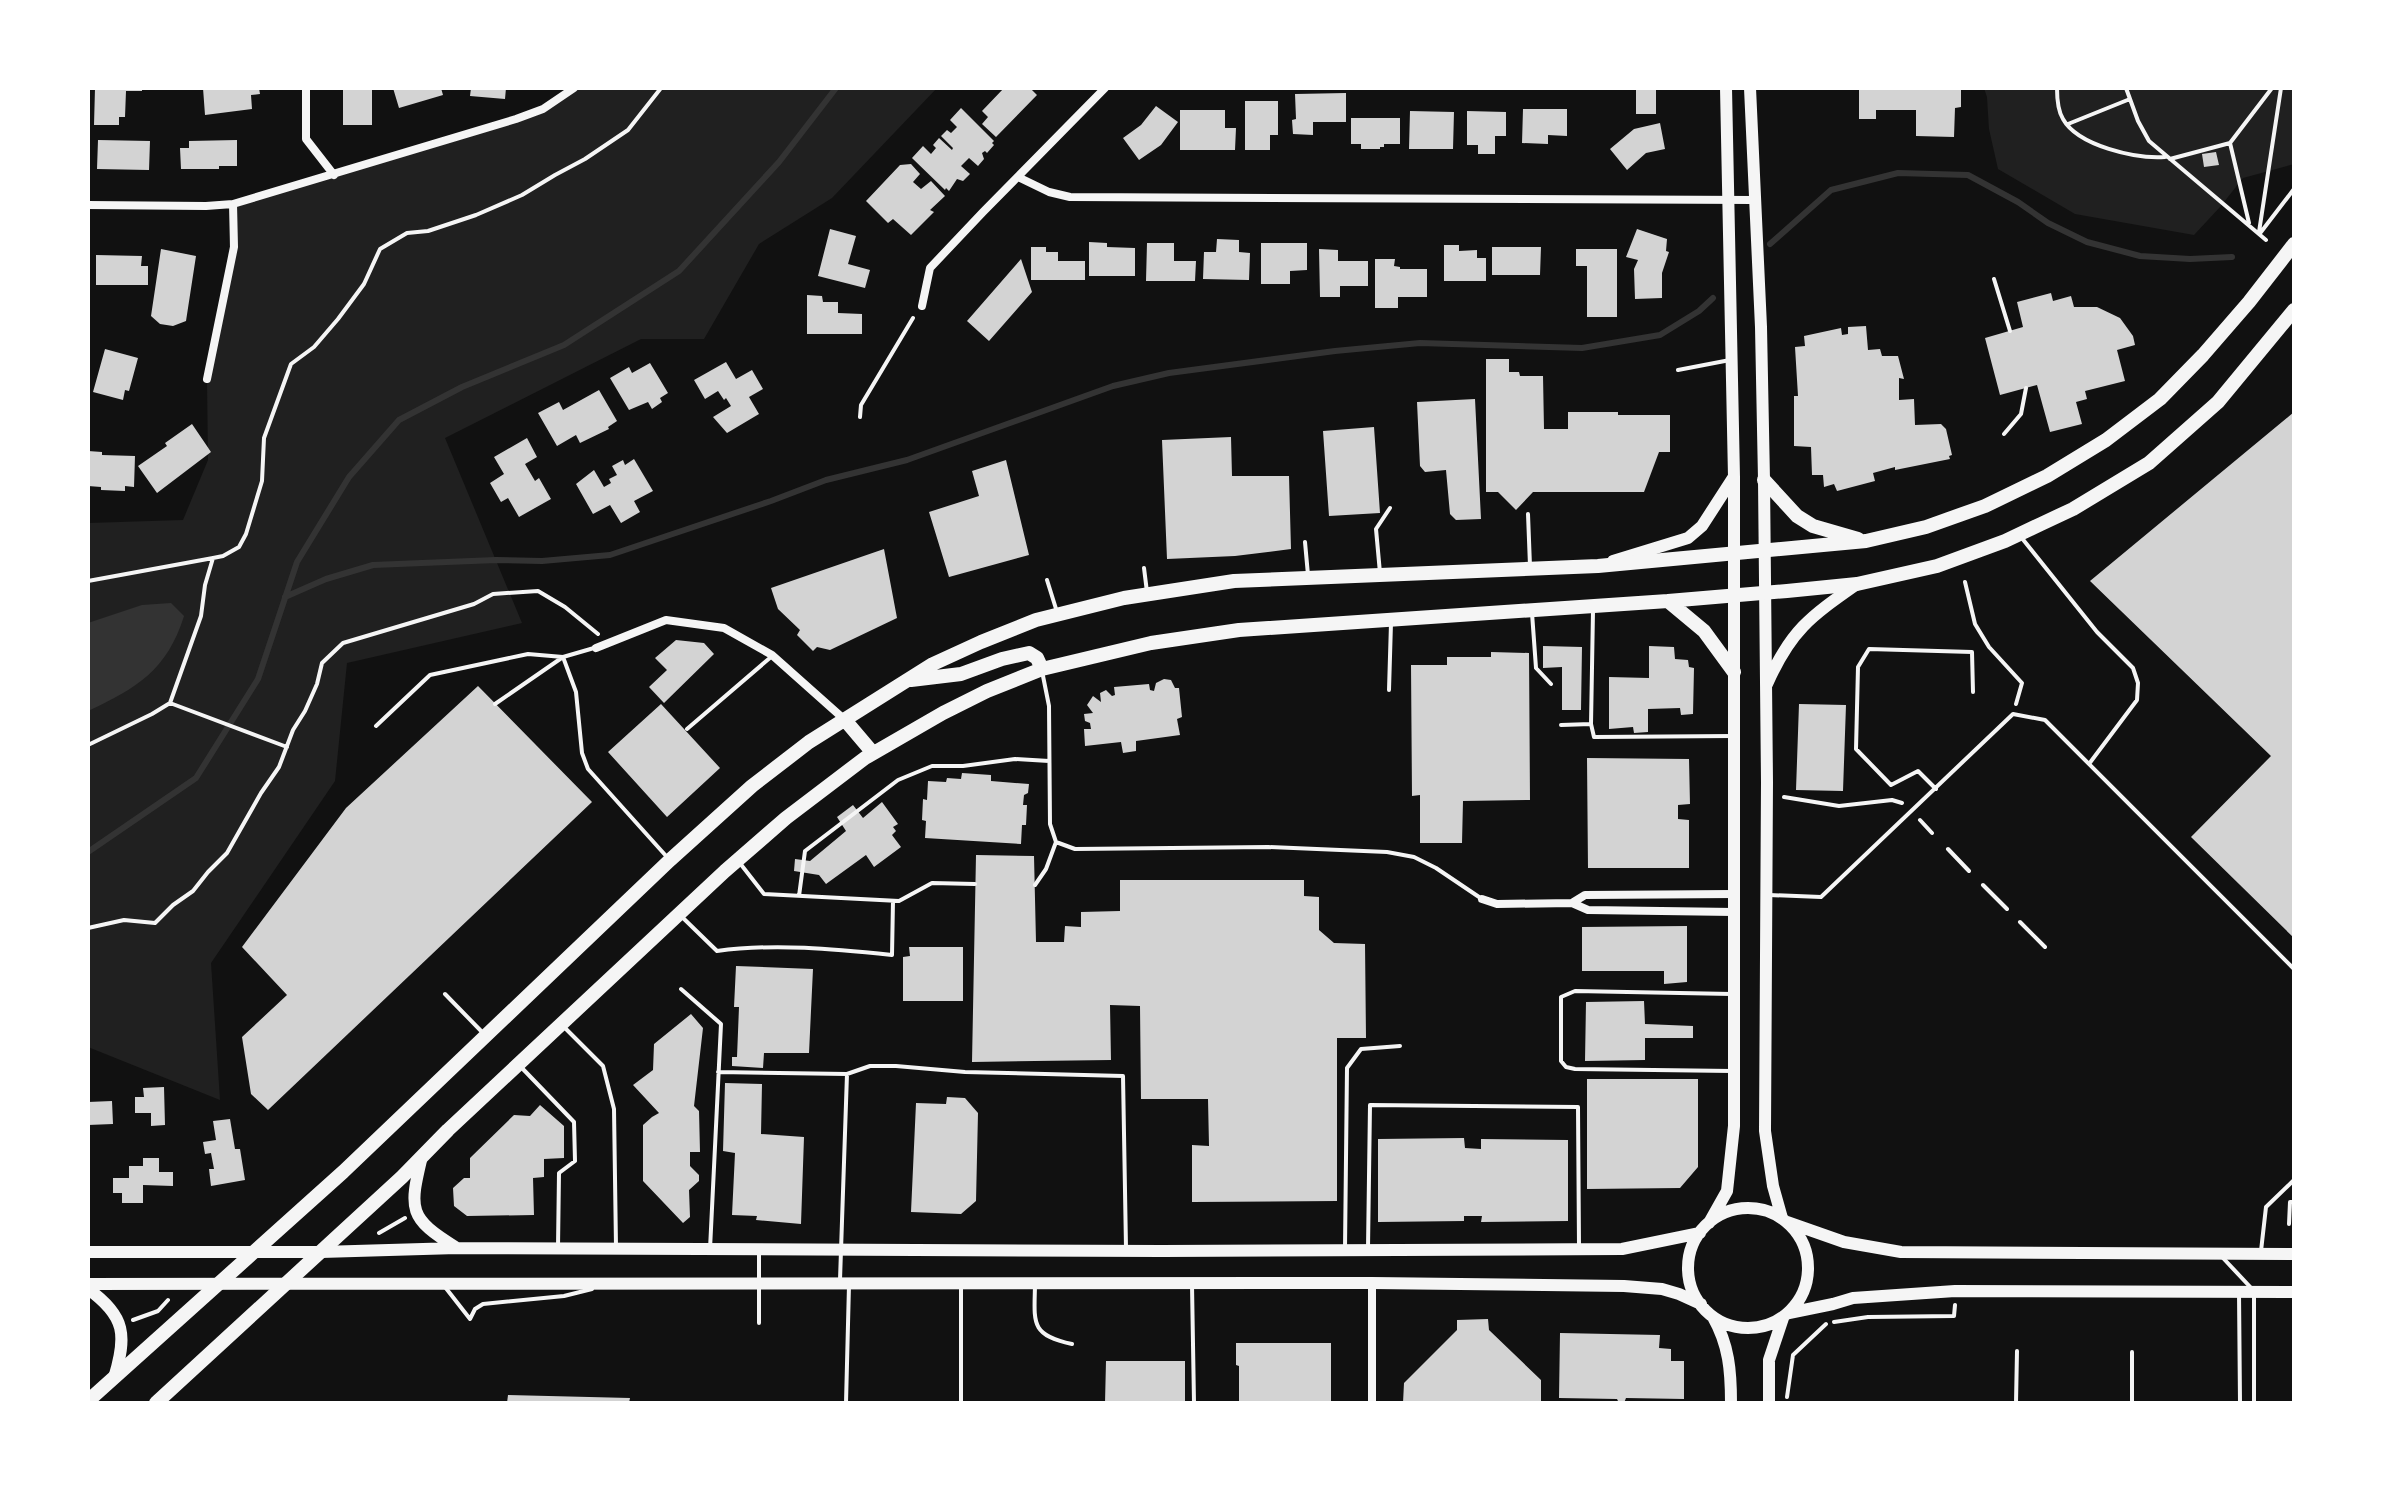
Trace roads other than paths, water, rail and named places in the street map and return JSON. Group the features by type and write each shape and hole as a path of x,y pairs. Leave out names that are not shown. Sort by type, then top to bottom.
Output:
{"highway":[{"path":"88,1401 343,1172 670,860 752,786 809,742 933,664 1036,620 1124,598 1234,581 1598,566 1866,541 1926,527 1985,506 2047,476 2106,440 2160,399 2249,302 2294,244"},
{"path":"156,1403 738,860 786,818 873,753 943,713 1042,669 1193,635 1734,596 1857,584 1937,566 2019,535 2073,509 2149,463 2218,402 2294,310"},
{"path":"1764,480 1797,516 1813,526 1866,541"},
{"path":"1668,601 1704,631 1734,672"},
{"path":"907,681 961,674 1029,653 1037,658 1042,669"},
{"path":"845,720 873,753"}],"main road":[{"path":"1726,88 1734,477 1734,1146 1727,1191 1690,1252 1689,1274 1690,1285 1722,1332 1730,1361 1731,1403"},
{"path":"1750,88 1761,327 1764,480 1765,1131 1773,1186 1784,1220 1803,1244 1808,1272 1801,1298 1786,1315 1769,1360 1769,1403"},
{"path":"1598,566 1688,538 1702,526 1734,477"},
{"path":"1766,687 1782,652 1795,633 1857,584"},
{"path":"422,1156 415,1191 415,1211 430,1231 457,1248"},
{"path":"88,1252 321,1252 457,1248 1579,1250 1638,1247 1704,1228 1732,1211 1749,1208 1766,1211 1844,1242 1901,1252 2294,1254"},
{"path":"88,1286 287,1282 1372,1283 1624,1286 1662,1289 1701,1304"},
{"path":"88,1286 111,1310 122,1335 122,1351 114,1378"},
{"path":"1713,1317 1736,1327 1760,1327 1786,1315 1853,1298 1955,1291 2294,1292"}],"street":[{"path":"306,88 306,139 334,175"},
{"path":"561,88 561,99"},
{"path":"88,205 233,204 516,119 543,109 574,88"},
{"path":"922,306 930,268 1105,88"},
{"path":"1018,177 1049,192 1070,197 1754,200"},
{"path":"207,379 234,247 233,204"},
{"path":"596,648 666,620 724,628 772,655 845,720"},
{"path":"1572,903 1585,895 1734,894"},
{"path":"1482,899 1497,904 1572,903 1588,910 1734,912"},
{"path":"1372,1283 1372,1403"}],"lane":[{"path":"1994,279 2010,331"},
{"path":"1678,370 1731,360"},
{"path":"2004,434 2021,414 2026,388"},
{"path":"1380,575 1376,529 1390,508"},
{"path":"1528,514 1530,568"},
{"path":"2019,535 2097,632 2133,668 2138,683 2137,700 2089,764"},
{"path":"1305,542 1309,578"},
{"path":"1144,568 1148,594"},
{"path":"1047,580 1058,615"},
{"path":"1593,606 1591,724 1594,737 1733,736"},
{"path":"1532,610 1536,668 1551,684"},
{"path":"1389,690 1391,621"},
{"path":"495,704 563,657 596,648"},
{"path":"1936,789 1918,771 1891,785 1856,749 1858,667 1869,649 1972,652 1973,692"},
{"path":"376,726 430,675 528,654 563,657"},
{"path":"687,729 772,655"},
{"path":"563,657 576,692 582,753 588,769 670,860"},
{"path":"1035,885 1046,869 1056,842 1050,824 1049,706 1042,669"},
{"path":"1766,895 1821,897 2013,714 2045,720 2294,969"},
{"path":"1561,725 1591,724"},
{"path":"799,896 805,851 898,780 932,766 963,766 1015,759 1049,761"},
{"path":"1056,842 1075,849 1268,847 1387,852 1414,857 1482,899"},
{"path":"738,860 764,894 899,901 932,883 975,884"},
{"path":"679,915 717,951 742,948 892,955 893,901"},
{"path":"681,989 721,1024 710,1249"},
{"path":"1735,994 1567,993 1561,997 1561,1061 1566,1067 1575,1069 1735,1071"},
{"path":"445,994 485,1036"},
{"path":"561,1025 603,1066 614,1109 616,1249"},
{"path":"1345,1250 1347,1068 1361,1049 1400,1046"},
{"path":"518,1065 574,1122 575,1161 559,1173 558,1248"},
{"path":"718,1072 847,1074 870,1066 896,1066 965,1072 1123,1076 1126,1251"},
{"path":"846,1403 844,1283 839,1250 847,1074"},
{"path":"1368,1250 1370,1105 1578,1107 1579,1250"},
{"path":"2261,1254 2266,1207 2294,1180"},
{"path":"759,1250 759,1323"},
{"path":"2218,1254 2254,1291 2254,1403"},
{"path":"441,1283 470,1319 475,1309 483,1304 564,1296 614,1283"},
{"path":"961,1283 961,1403"},
{"path":"1035,1283 1034,1321 1048,1339 1072,1344"},
{"path":"1192,1283 1194,1403"},
{"path":"2239,1291 2240,1403"}],"waterway":[{"path":"88,852 196,778 258,679 297,562 349,477 399,420 462,387 564,345 679,271 779,162 836,88"},
{"path":"1770,244 1831,190 1898,173 1968,175 2018,202 2048,223 2087,242 2140,256 2190,259 2232,257"},
{"path":"285,597 326,579 373,565 542,561 610,555 826,480 907,460 1113,386 1169,373 1420,343 1582,348 1660,335 1699,311 1713,298"}]}
